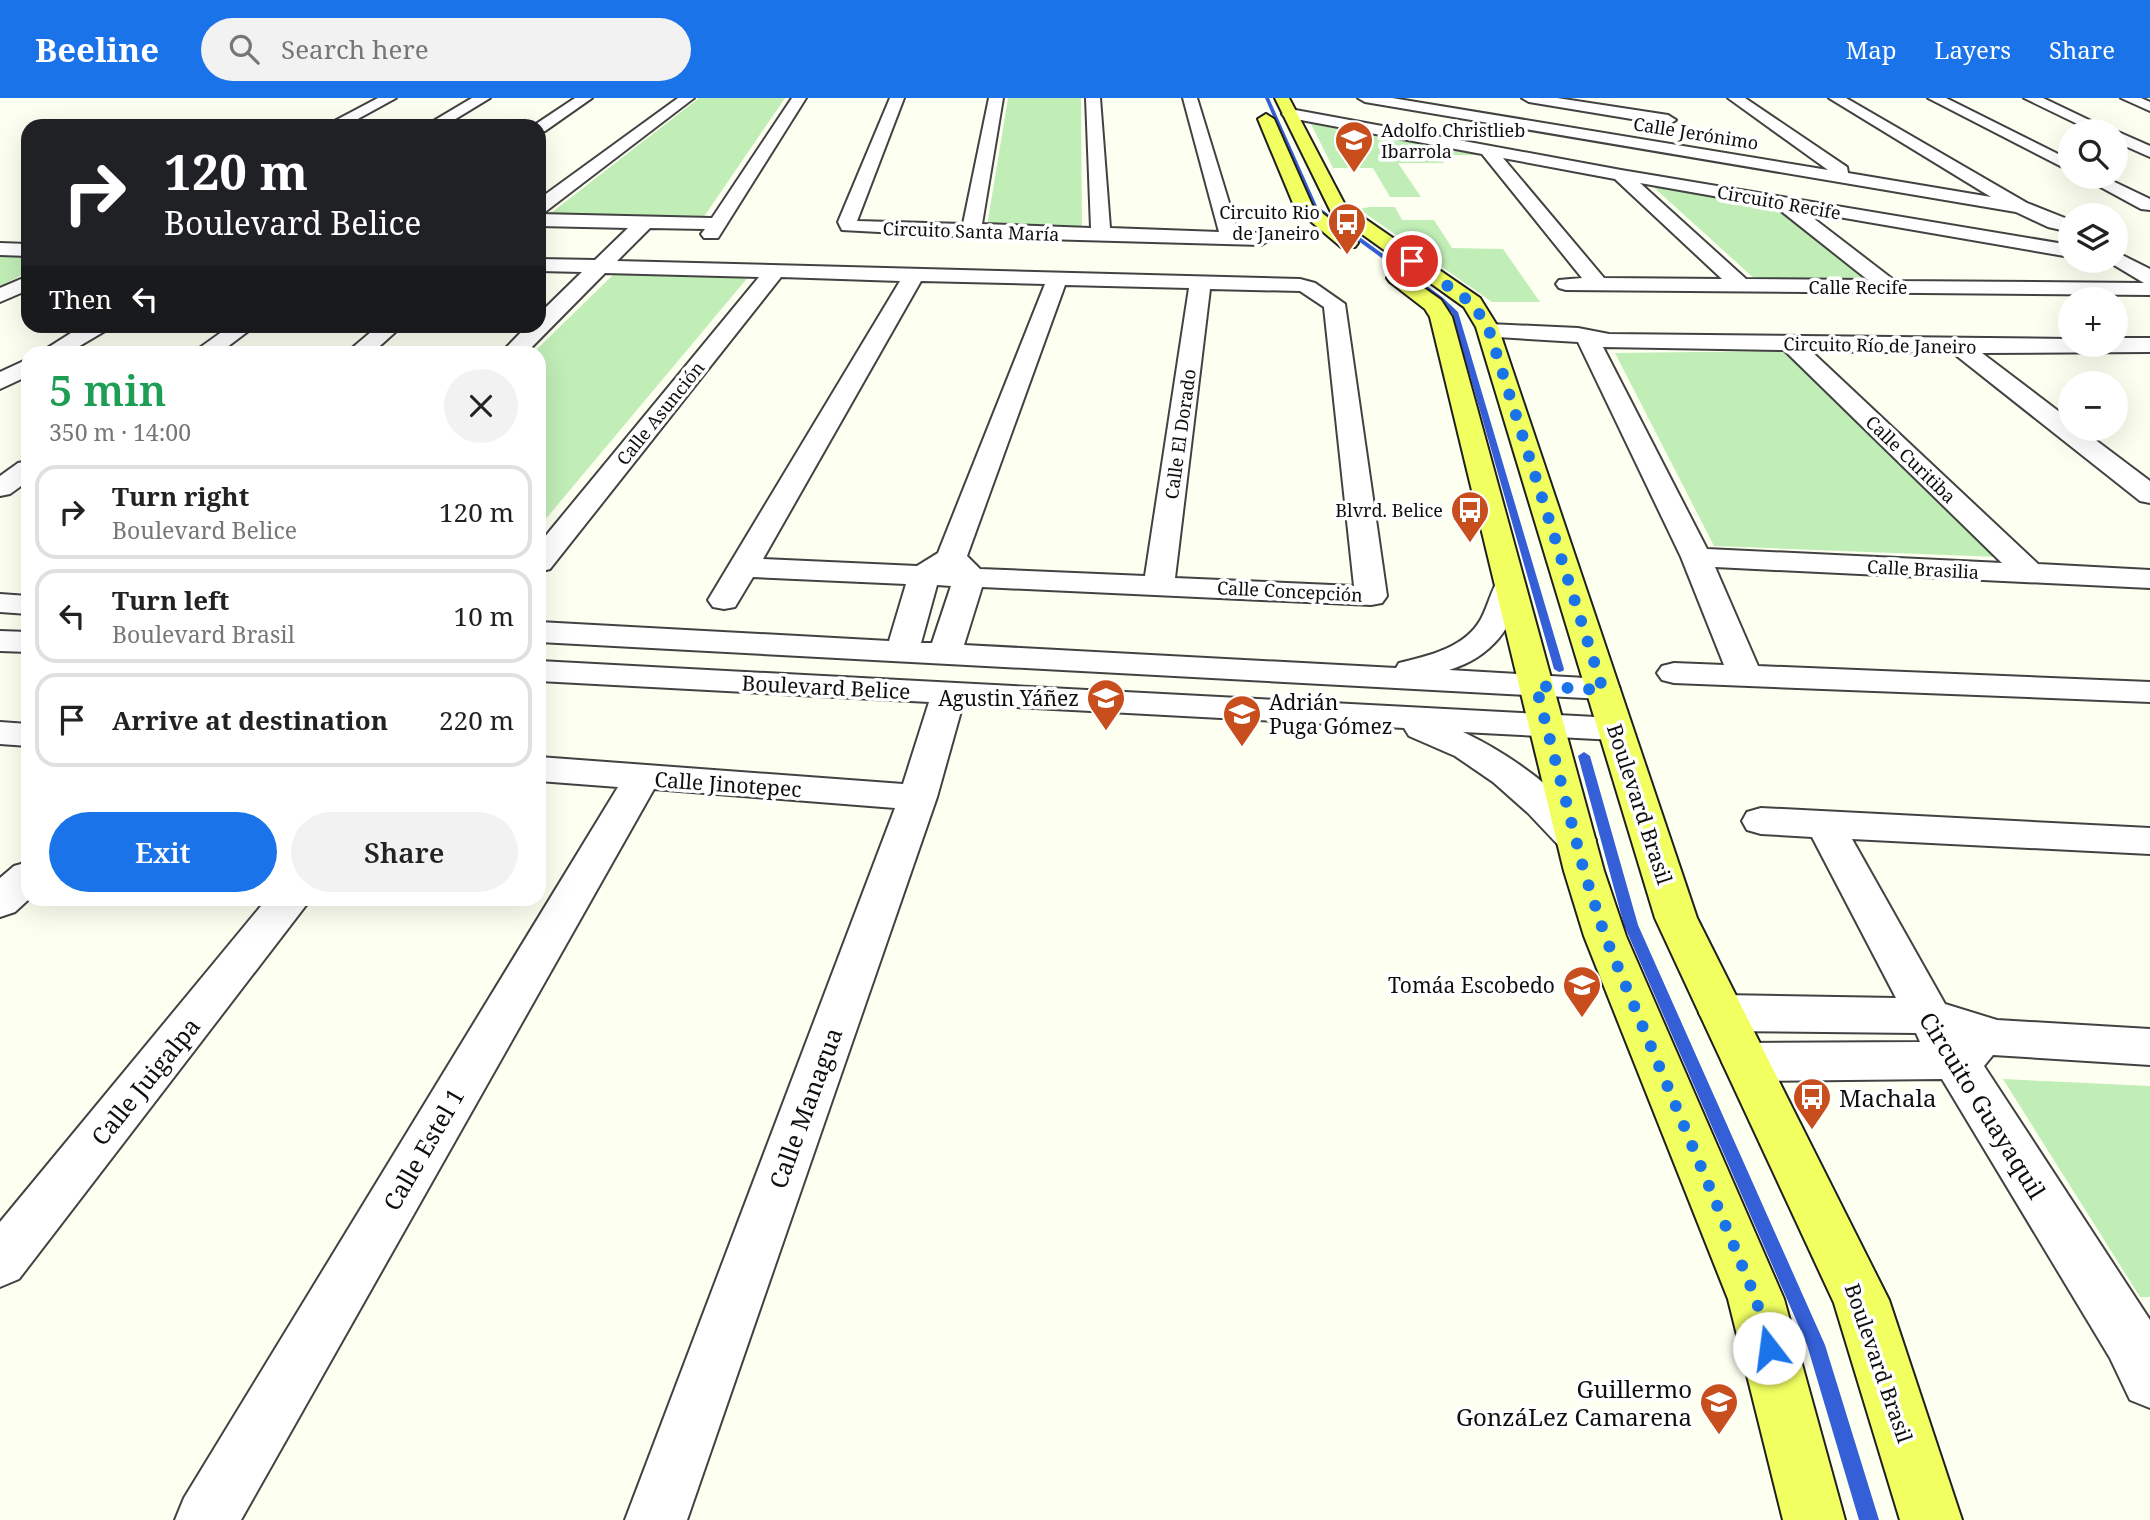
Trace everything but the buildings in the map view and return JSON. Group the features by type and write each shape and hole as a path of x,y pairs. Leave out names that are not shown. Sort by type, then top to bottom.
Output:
{"main road":[{"name":"Boulevard Brasil","path":"1286,102 1338,208 1472,303 1490,336 1676,918 1861,1300 1931,1520"},
{"path":"1286,102 1304,208 1422,296 1441,317 1576,840 1605,936 1756,1299 1814,1520"}],"street":[{"path":"347,119 389,98"},
{"path":"445,119 482,98"},
{"path":"546,123 585,98"},
{"path":"546,203 687,98"},
{"path":"546,220 714,229 799,98"},
{"name":"Circuito Santa María","path":"897,98 847,222 849,226 1261,239"},
{"path":"971,231 996,98"},
{"path":"1093,98 1101,234"},
{"path":"1189,98 1230,238"},
{"path":"1529,98 1677,127"},
{"path":"1640,98 1714,155"},
{"path":"1735,98 1852,178"},
{"path":"1836,98 2021,207 2058,223"},
{"path":"1935,98 2058,160"},
{"path":"2031,98 2077,119"},
{"path":"2127,98 2150,107"},
{"name":"Calle Jerónimo","path":"1363,100 2021,207"},
{"name":"Circuito Recife","path":"1286,102 1488,151 2058,249"},
{"path":"2128,142 2150,152"},
{"path":"1488,151 1599,285"},
{"path":"1621,175 1741,286"},
{"path":"2116,189 2149,205"},
{"path":"1779,201 1890,287"},
{"path":"2128,206 2149,205"},
{"path":"546,320 643,224"},
{"path":"1953,232 2038,288"},
{"path":"0,249 21,250"},
{"name":"Calle Concepción","path":"546,265 1300,285 1308,287 1334,304 1371,596 1159,585 960,567 924,575 742,567"},
{"path":"2128,265 2150,278"},
{"name":"Calle Asunción","path":"546,552 775,271"},
{"path":"724,600 914,275"},
{"name":"Calle Managua","path":"656,1520 918,797 947,674 960,567 1057,279"},
{"name":"Calle El Dorado","path":"1159,585 1200,282"},
{"name":"Calle Recife","path":"1566,284 2150,289"},
{"path":"0,296 21,286"},
{"path":"63,346 85,333"},
{"path":"214,346 234,333"},
{"path":"366,346 382,333"},
{"path":"519,346 532,333"},
{"name":"Circuito Río de Janeiro","path":"1490,336 1596,341 2058,346"},
{"path":"1596,341 1696,557 1745,676"},
{"name":"Calle Curitiba","path":"1791,344 2032,575"},
{"path":"1959,346 2150,495"},
{"path":"2128,351 2145,356"},
{"path":"0,382 21,370"},
{"path":"0,488 21,474"},
{"name":"Calle Brasilia","path":"1696,557 2150,579"},
{"path":"902,652 924,575"},
{"path":"1356,676 1398,672 1437,664 1468,652 1489,633 1503,612 1510,585"},
{"path":"0,603 21,604"},
{"name":"Boulevard Belice","path":"546,632 902,652 947,674 1369,715 1615,729"},
{"path":"0,641 21,642"},
{"name":"Boulevard Belice","path":"546,671 1356,676 1603,690"},
{"path":"1674,673 2150,692"},
{"path":"1369,715 1416,726 1456,740 1492,761 1521,782 1576,840"},
{"path":"0,733 21,734"},
{"name":"Calle Jinotepec","path":"546,770 641,779 918,797"},
{"name":"Calle Estel 1","path":"206,1520 641,779"},
{"path":"1761,821 2150,841"},
{"name":"Circuito Guayaquil","path":"1825,824 1870,916 1928,1016 2143,1353"},
{"path":"0,902 21,882"},
{"name":"Calle Juigalpa","path":"0,1262 284,906"},
{"path":"1722,1013 1928,1016 1997,1038 2150,1048"},
{"path":"1746,1062 1955,1060 1997,1038"}],"green space":[{"path":"699,98 785,98 703,218 551,213"},
{"path":"1008,98 1081,98 1082,229 987,226"},
{"path":"1310,122 1479,152 1481,155 1438,155 1444,163 1398,163 1421,197 1390,197 1373,168 1333,168"},
{"path":"1649,183 1770,205 1864,278 1858,281 1756,280"},
{"path":"1395,207 1402,220 1434,220 1452,248 1503,249 1540,302 1492,302 1359,209"},
{"path":"0,253 21,254 21,276 0,286"},
{"path":"616,272 749,276 546,519 546,346 540,346"},
{"path":"1784,351 1998,557 1714,546 1615,353"},
{"path":"2003,1079 2150,1086 2150,1297 2140,1297"}],"waterway":[{"path":"1267,98 1315,207 1440,298 1455,312 1559,669"},
{"path":"1584,756 1631,925 1816,1345 1869,1520"}],"place":[{"name":"Adolfo Christlieb Ibarrola","path":"1354,174"},
{"name":"Circuito Rio de Janeiro","path":"1347,256"},
{"name":"Blvrd. Belice","path":"1470,544"},
{"name":"Agustin Yáñez","path":"1106,732"},
{"name":"Adrián Puga Gómez","path":"1242,748"},
{"name":"Tomáa Escobedo","path":"1582,1019"},
{"name":"Machala","path":"1812,1131"},
{"name":"Guillermo GonzáLez Camarena","path":"1719,1436"}],"route":[{"path":"1412,261 1472,303 1488,327 1603,690 1536,686 1584,871 1605,936 1756,1299 1769,1348"}]}
